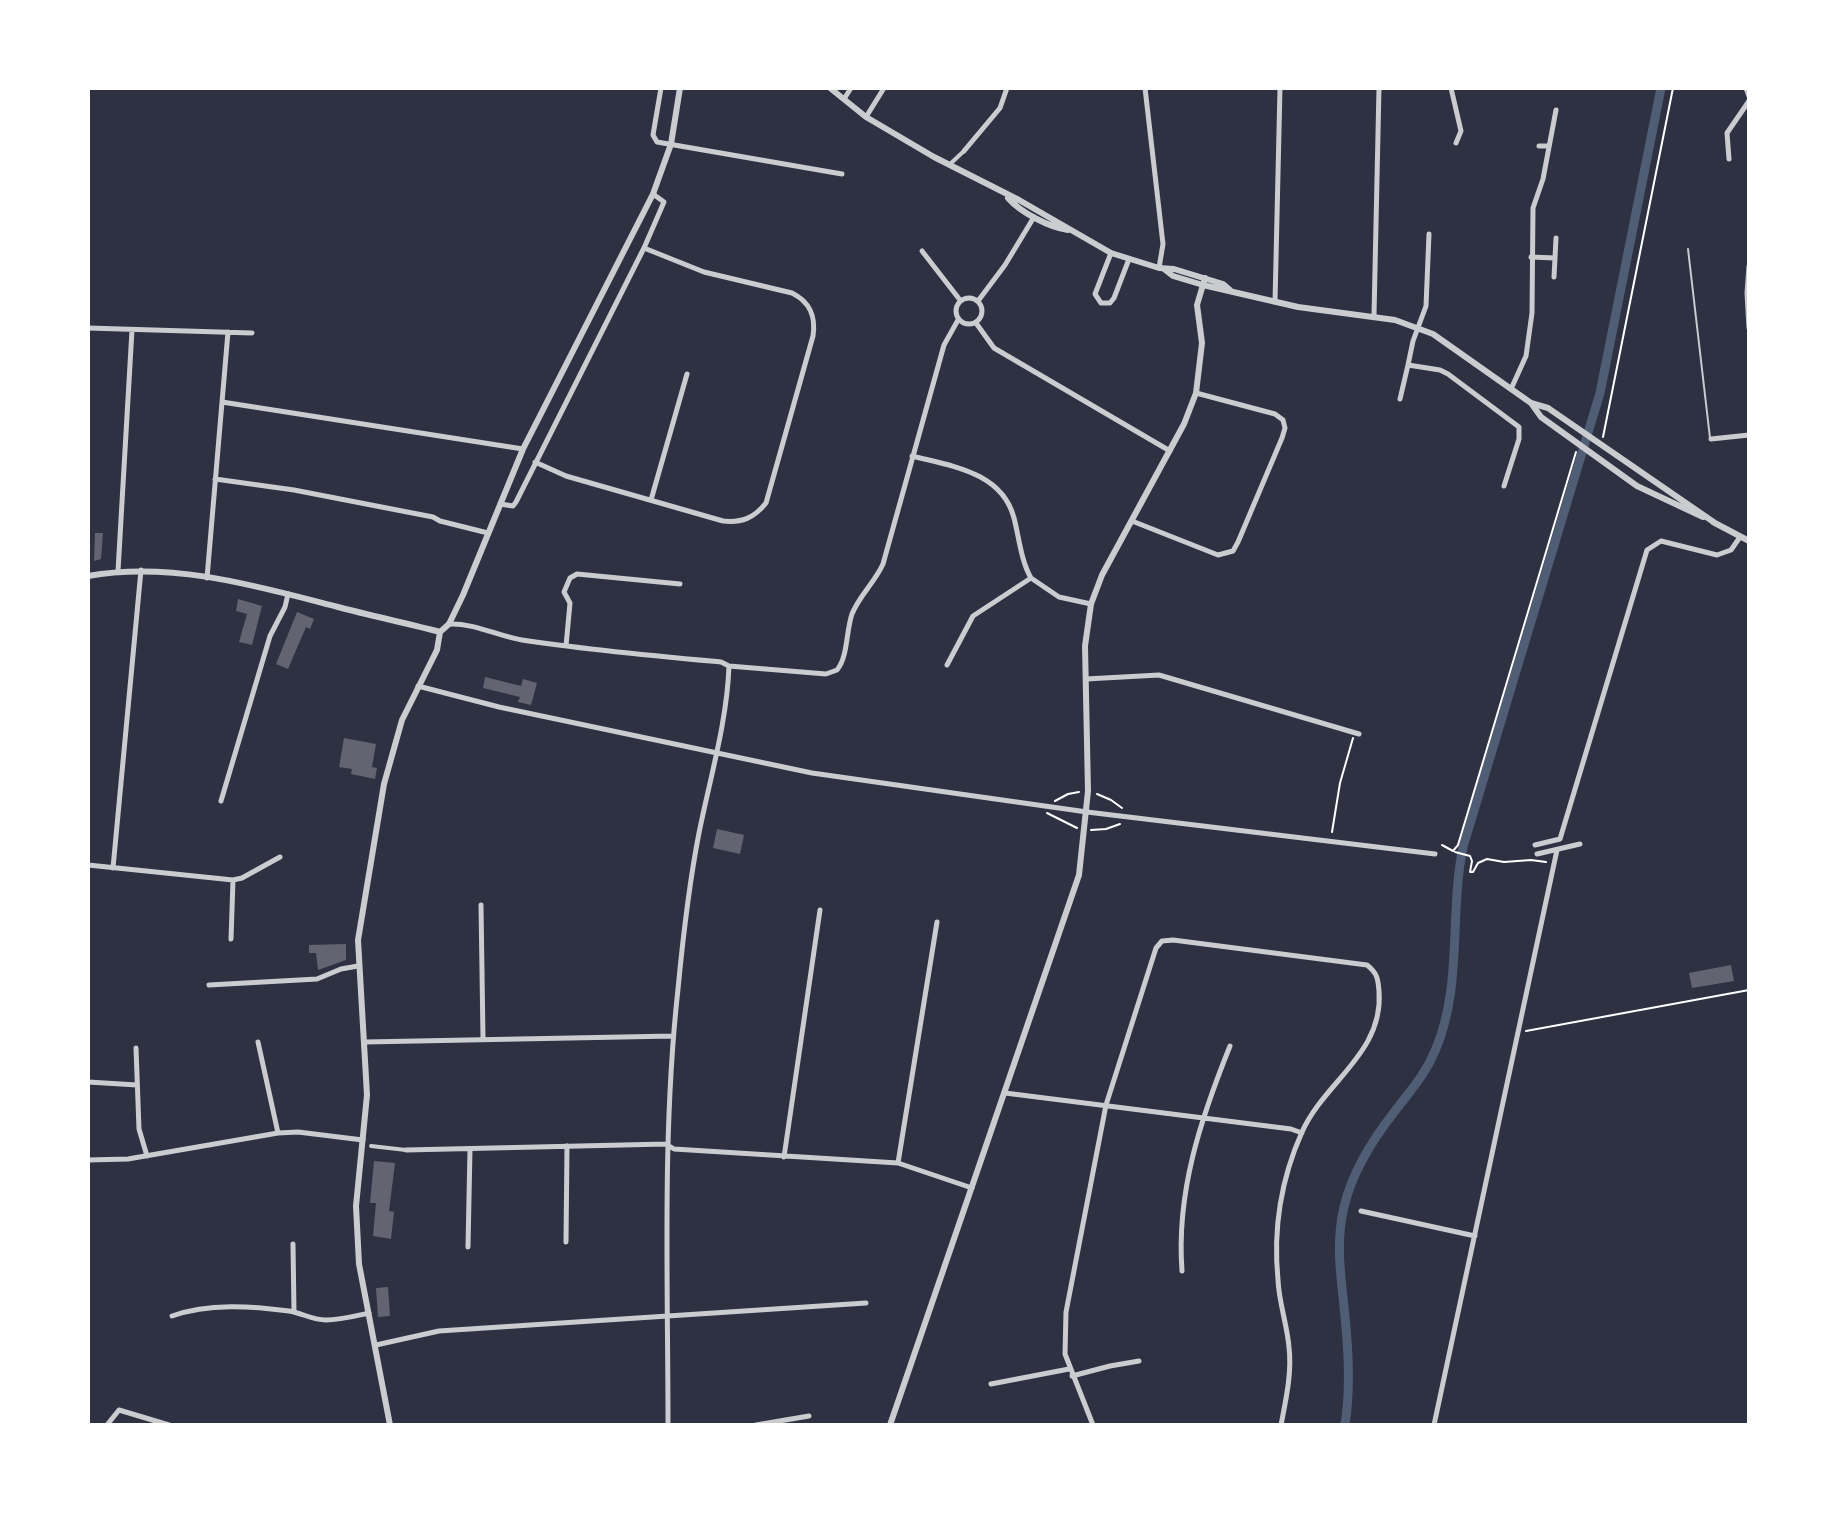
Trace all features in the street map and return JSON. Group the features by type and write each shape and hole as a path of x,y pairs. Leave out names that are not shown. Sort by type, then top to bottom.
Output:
{"street":[{"path":"661,88 653,138 657,142 842,174"},
{"path":"390,1425 362,1286 356,1206 367,1095 358,940 384,784 402,720 437,650 440,632 449,624 523,449 653,194 671,144 680,88"},
{"path":"830,88 866,117 1111,253 1161,269 1174,269 1204,282 1275,302 1323,311 1374,315 1433,334 1531,403 1548,408 1600,442 1715,523"},
{"path":"843,100 851,88"},
{"path":"866,117 884,88"},
{"path":"949,165 1000,108 1007,88"},
{"path":"1145,88 1163,244 1161,269"},
{"path":"1275,302 1280,88"},
{"path":"1374,315 1379,88"},
{"path":"1451,88 1461,131 1456,143"},
{"path":"1729,159 1727,133 1749,98 1746,88"},
{"path":"1511,389 1526,356 1532,313 1533,208 1543,179 1556,110"},
{"path":"1539,146 1549,146"},
{"path":"499,504 513,506 644,248 664,202 653,194"},
{"path":"1006,195 1014,205 1058,229 1070,231"},
{"path":"978,301 1035,216"},
{"path":"1400,399 1426,306 1429,234"},
{"path":"1554,277 1556,238"},
{"path":"535,462 566,476 723,521 735,523 758,513 766,503 814,326 807,303 792,293 704,272 644,248"},
{"path":"922,251 960,300 978,301"},
{"path":"1111,253 1095,294 1101,303 1110,303 1114,298 1129,259"},
{"path":"1531,257 1555,258"},
{"path":"1749,266 1749,328"},
{"path":"890,1425 1079,875 1089,770 1086,626 1099,582 1170,451 1196,393 1202,343 1197,305 1204,282"},
{"path":"960,300 958,320 976,323"},
{"path":"976,323 981,307 978,301"},
{"path":"449,624 464,624 504,637 721,662 729,666 826,674 837,670 842,661 851,617 883,564 944,345 958,320"},
{"path":"976,323 994,348 1170,451"},
{"path":"88,328 252,333"},
{"path":"118,571 132,330"},
{"path":"207,578 228,332"},
{"path":"1408,365 1448,374 1519,427 1519,439 1504,486"},
{"path":"651,500 687,374"},
{"path":"1132,521 1218,555 1233,551 1238,542 1282,438 1285,428 1283,420 1275,414 1196,393"},
{"path":"222,402 523,449"},
{"path":"1531,403 1541,418 1637,486 1749,541"},
{"path":"1711,439 1749,435"},
{"path":"912,456 986,478 999,490 1012,511 1031,578 1059,597 1091,604"},
{"path":"215,479 294,490 433,517 488,533"},
{"path":"1535,845 1560,839 1647,550 1661,541 1717,555 1725,554 1740,537"},
{"path":"113,868 141,570"},
{"path":"88,576 141,570 207,578 288,594 440,632"},
{"path":"566,646 570,603 564,592 570,578 577,574 680,584"},
{"path":"947,665 973,616 1031,578"},
{"path":"221,801 270,636 288,594"},
{"path":"668,1425 666,1144 673,1036 695,854 716,752 729,666"},
{"path":"1086,679 1159,675 1357,733"},
{"path":"418,686 499,707 812,773 1051,806 1086,815 1126,816 1435,854"},
{"path":"1537,854 1580,844"},
{"path":"1434,1425 1557,850"},
{"path":"88,865 233,880 280,857"},
{"path":"231,939 233,880"},
{"path":"481,905 483,1038"},
{"path":"784,1157 820,910"},
{"path":"898,1163 937,922"},
{"path":"1093,1425 1069,1369 1064,1339 1066,1312 1106,1105 1156,948 1162,941 1173,940 1367,965 1376,972 1380,998 1372,1034 1352,1067 1317,1106 1302,1133 1278,1216 1278,1283 1290,1349 1290,1370 1281,1425"},
{"path":"209,985 317,979 358,966"},
{"path":"365,1042 673,1036"},
{"path":"258,1042 278,1133"},
{"path":"1182,1271 1180,1227 1202,1117 1230,1046"},
{"path":"136,1048 139,1129 147,1156"},
{"path":"88,1082 137,1085"},
{"path":"1005,1093 1202,1117 1302,1133"},
{"path":"88,1160 147,1156 278,1133 298,1132 363,1140"},
{"path":"371,1146 406,1150 666,1144 677,1150 898,1163 972,1188"},
{"path":"566,1242 567,1146"},
{"path":"468,1247 470,1149"},
{"path":"1361,1211 1475,1236"},
{"path":"293,1244 294,1312"},
{"path":"376,1345 439,1331 866,1303"},
{"path":"172,1316 187,1311 225,1307 294,1312 308,1318 326,1320 369,1313"},
{"path":"1072,1376 1139,1361"},
{"path":"991,1384 1069,1369"},
{"path":"107,1425 119,1410 169,1425"},
{"path":"756,1425 809,1416"}],"lane":[{"path":"1688,249 1711,439"},
{"path":"1330,843 1332,832"}],"path":[{"path":"1600,442 1673,88"},
{"path":"1442,845 1453,851 1458,845 1578,449"},
{"path":"1332,832 1340,783 1357,733"},
{"path":"1051,806 1058,798 1078,792"},
{"path":"1094,830 1119,824 1126,816 1121,806 1097,794"},
{"path":"1043,805 1048,815 1076,828"},
{"path":"1086,815 1100,829"},
{"path":"1454,851 1468,855 1472,861 1470,872 1487,859 1546,862"},
{"path":"1523,1030 1749,990"}],"building":[{"path":"95,533 103,533 101,559 94,561"},
{"path":"238,599 262,606 252,645 239,642 247,614 236,611"},
{"path":"297,612 314,619 310,629 306,627 288,669 276,664"},
{"path":"485,677 521,686 523,679 537,683 531,705 518,702 520,697 483,688"},
{"path":"344,738 376,744 372,767 377,768 375,779 351,774 352,769 339,767"},
{"path":"717,829 744,835 740,854 713,848"},
{"path":"346,944 346,960 318,970 316,953 309,953 309,945"},
{"path":"1731,965 1734,981 1692,988 1689,973"},
{"path":"374,1161 395,1163 389,1211 394,1212 391,1239 373,1236 376,1203 370,1203"},
{"path":"388,1287 390,1316 378,1317 376,1288"}],"waterway":[{"path":"1345,1425 1348,1364 1339,1252 1344,1207 1364,1156 1427,1068 1444,1026 1452,976 1463,847 1600,393 1661,88"}]}
